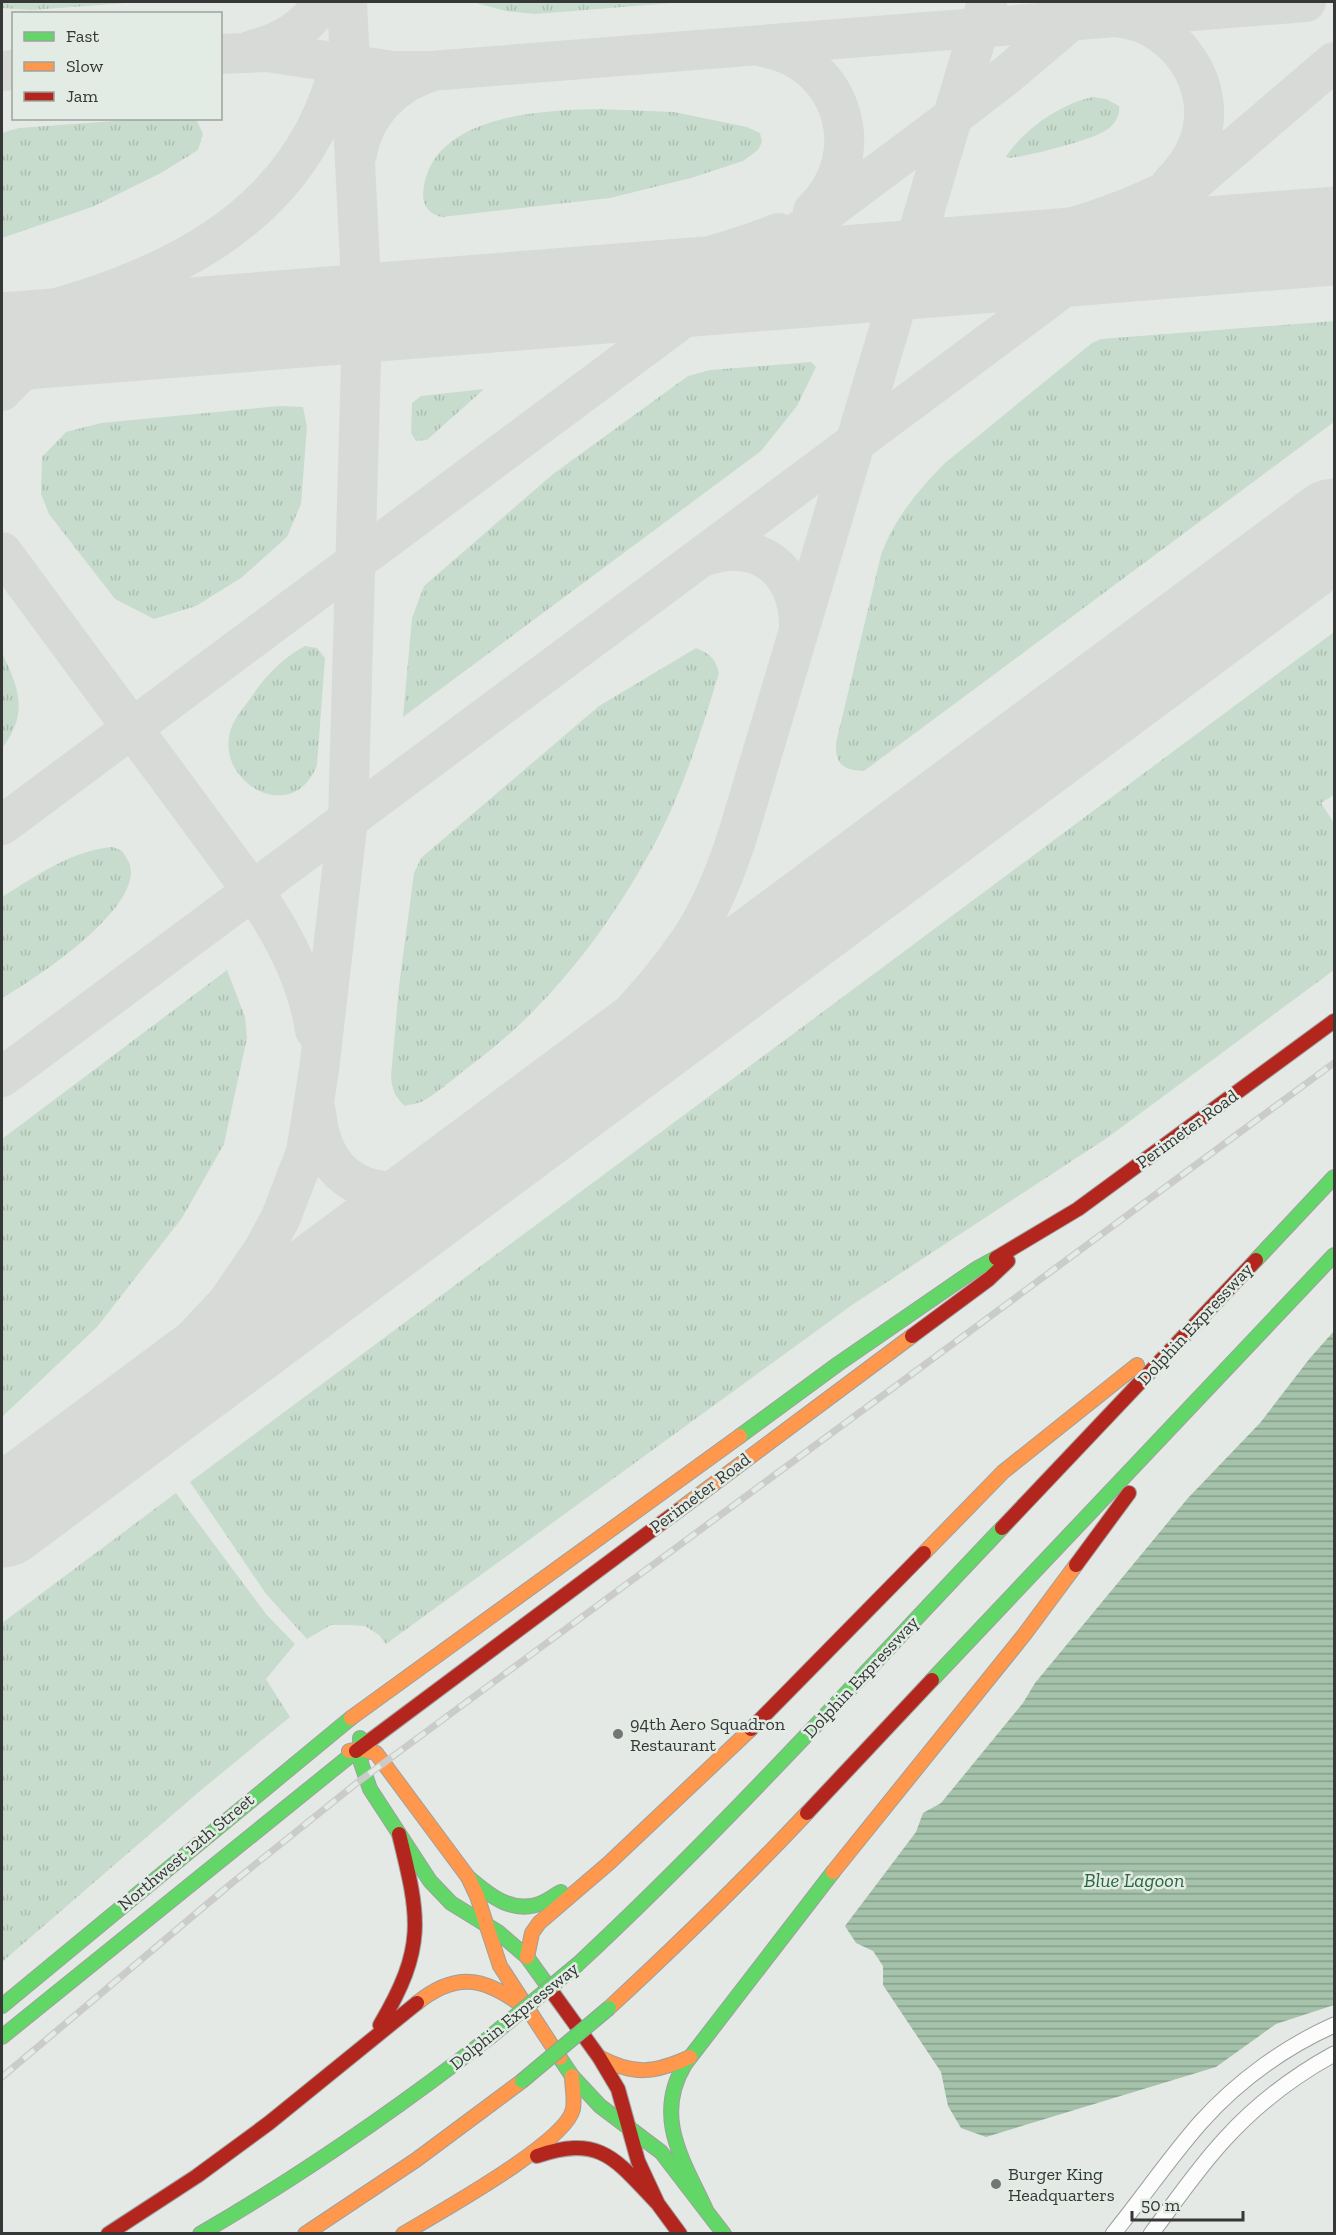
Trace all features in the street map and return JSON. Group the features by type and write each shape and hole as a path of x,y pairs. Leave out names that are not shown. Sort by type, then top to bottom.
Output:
{"main road":[{"name":"Perimeter Road","path":"374,1701 838,1364 975,1269 1078,1209 1335,1021"},
{"name":"Dolphin Expressway","path":"200,2234 270,2193 402,2104 490,2037 578,1964 653,1894 715,1831 1335,1177"},
{"name":"Perimeter Road","path":"359,1749 989,1278 1037,1234"},
{"path":"305,2234 368,2194 467,2124 609,2008 676,1946 753,1870 1335,1255"},
{"path":"527,1957 532,1933 539,1923 585,1884 722,1758 1003,1472 1211,1306"},
{"path":"706,2210 682,2157 670,2116 673,2088 690,2057 842,1861 1024,1635 1205,1391"},
{"path":"374,1701 362,1728 359,1749 370,1789 430,1881 458,1907 486,1923 527,1957 598,2057 618,2089 638,2161 658,2204"},
{"name":"Northwest 12th Street","path":"2,2006 313,1747 374,1701"},
{"path":"191,1848 235,1827 312,1764 359,1749 376,1753 468,1877 477,1896 500,1966 572,2076 600,2106 661,2152 724,2234"},
{"name":"Northwest 12th Street","path":"2,2037 359,1749"},
{"path":"318,1780 336,1777 349,1778 370,1789"},
{"path":"369,2043 401,1987 414,1945 415,1905 399,1834"},
{"path":"468,1877 491,1898 517,1908 543,1902 558,1893 585,1884"},
{"path":"108,2234 198,2176 269,2123 433,1990 453,1982 487,1984 500,1989 528,2010"},
{"path":"598,2057 621,2068 647,2072 666,2068 690,2057"},
{"path":"403,2234 516,2165 558,2131 570,2117 573,2109 572,2076"},
{"path":"516,2165 561,2147 581,2146 596,2149 617,2162 682,2232"}],"street":[{"path":"1113,2234 1187,2139 1219,2103 1278,2056 1335,2025"},
{"path":"1150,2234 1209,2156 1246,2118 1287,2084 1335,2054"}],"green space":[{"path":"2,2 140,2 32,10 2,8"},
{"path":"472,2 685,2 535,14 506,11"},
{"path":"1093,97 1106,99 1119,106 1117,117 1107,130 1056,148 1016,157 1006,156 1023,136 1056,111"},
{"path":"600,109 674,112 747,127 760,133 762,142 758,150 743,161 691,178 610,198 442,217 426,207 423,195 429,168 444,148 465,133 491,122 519,116"},
{"path":"127,120 196,120 203,134 198,150 161,173 92,207 2,238 2,133 19,128"},
{"path":"1334,321 1334,422 864,771 846,768 842,765 837,757 836,743 881,555 893,529 908,506 945,463 1092,343 1101,339"},
{"path":"811,362 816,367 797,406 761,451 403,717 412,618 424,586 553,474 688,376 710,370"},
{"path":"484,389 427,440 416,441 411,433 412,403 421,396"},
{"path":"279,406 303,407 307,427 301,504 287,537 241,578 196,606 154,619 115,599 49,514 41,494 42,457 66,432 101,423"},
{"path":"1334,632 1334,795 1321,803 1334,823 1334,970 1107,1138 852,1305 386,1644 379,1635 365,1626 350,1625 331,1625 307,1639 266,1594 190,1482"},
{"path":"305,646 317,648 325,658 317,765 306,784 290,794 274,795 257,790 243,779 233,764 228,746 232,726 269,674 282,661"},
{"path":"696,648 711,657 719,673 699,738 665,823 618,905 576,963 553,990 502,1041 436,1093 421,1102 405,1106 395,1093 391,1076 399,986 414,873 421,858 599,706"},
{"path":"2,653 17,689 18,712 16,724 2,748"},
{"path":"113,847 122,851 131,872 127,889 116,907 99,926 58,961 2,998 2,897 55,865 83,853"},
{"path":"227,970 245,1017 247,1038 224,1144 182,1218 97,1327 2,1417 2,1139"},
{"path":"176,1493 266,1614 295,1644 266,1679 290,1717 200,1791 2,1962 2,1623"}],"water":[{"name":"Blue Lagoon","path":"1334,1331 1334,2005 1276,2024 1216,2067 986,2137 961,2128 948,2106 941,2072 883,1985 883,1966 873,1951 856,1943 845,1926 916,1832 923,1813 941,1803 1023,1703 1035,1683 1188,1498 1260,1423"}],"taxiway":[{"path":"252,50 274,43 301,27 323,2"},
{"path":"2,1510 151,1384 227,1303 264,1249 281,1217 306,1152 319,1070 348,819 361,362 360,262 347,2"},
{"path":"309,1290 533,1106 590,1055 644,1000 691,939 706,914 739,831 987,2"},
{"path":"2,825 933,132 1008,74 1093,2"},
{"path":"222,54 267,52 393,71 431,71 1306,2"},
{"path":"1121,18 1142,23 1160,33 1176,46 1189,62 1198,80 1203,100 1204,121 1199,142 1194,154 1171,184"},
{"path":"763,47 791,55 813,70 830,90 840,113 844,138 841,164 831,188 813,211"},
{"path":"2,322 58,308 113,290 165,268 214,240 257,206 294,165 322,116 341,58"},
{"path":"2,1077 1048,299 1148,221 1334,62"},
{"path":"2,71 12,70"},
{"path":"357,154 366,125 383,101 406,83 434,71"},
{"path":"907,270 1067,229 1099,219 1160,194"},
{"path":"526,300 685,263 779,233"},
{"path":"2,391 22,371 44,355 96,334"},
{"path":"700,558 720,552 739,551 771,562 783,574 792,589 799,628"},
{"path":"2,552 265,908 296,966 308,997 315,1030"},
{"path":"316,1112 321,1137 329,1156 341,1172 355,1182 373,1189 392,1191 414,1190 438,1184"}],"runway":[{"path":"2,342 1334,236"},
{"path":"2,1518 1334,528"}],"railway":[{"path":"2,2077 232,1883 358,1782 1334,1063"}],"traffic: fast":[{"path":"1256,1260 1334,1177"},
{"path":"932,1680 1334,1255"},
{"path":"740,1436 838,1364 976,1269 996,1258"},
{"path":"578,1964 740,1804 1002,1528"},
{"path":"2,2006 351,1718"},
{"path":"360,1738 361,1763 370,1789 430,1881 451,1903 498,1932 527,1957 555,1996"},
{"path":"2,2037 356,1751"},
{"path":"706,2210 675,2138 672,2102 676,2083 685,2064 833,1872"},
{"path":"468,1877 503,1902 523,1907 544,1902 561,1892"},
{"path":"490,2037 578,1964"},
{"path":"522,2081 609,2008"},
{"path":"200,2234 348,2140 420,2090 490,2037"},
{"path":"560,2058 572,2076 600,2106 661,2152 724,2234"}],"traffic: slow":[{"path":"679,1510 912,1336"},
{"path":"924,1553 1003,1472 1137,1365"},
{"path":"351,1718 740,1436"},
{"path":"833,1872 1024,1635 1076,1565"},
{"path":"527,1957 532,1933 539,1923 609,1863 751,1729"},
{"path":"349,1751 359,1749 376,1753 468,1877 477,1896 500,1966 560,2058"},
{"path":"609,2008 710,1912 807,1813"},
{"path":"417,2003 446,1985 473,1982 500,1991 528,2010"},
{"path":"599,2057 634,2070 655,2069 690,2057"},
{"path":"403,2234 498,2177 548,2140 565,2123 573,2109 572,2076"},
{"path":"305,2234 416,2160 522,2081"}],"traffic: jam":[{"path":"996,1258 1078,1209 1334,1021"},
{"path":"1002,1528 1256,1260"},
{"path":"912,1336 989,1279 1008,1261"},
{"path":"1076,1565 1129,1493"},
{"path":"356,1751 679,1510"},
{"path":"751,1729 924,1553"},
{"path":"807,1813 932,1680"},
{"path":"380,2025 405,1974 412,1953 415,1932 411,1889 399,1834"},
{"path":"555,1996 599,2057 618,2089 638,2161 658,2204 680,2234"},
{"path":"108,2234 197,2176 269,2123 417,2003"},
{"path":"537,2156 577,2148 606,2155 630,2175 658,2204"}],"place":[{"name":"94th Aero Squadron Restaurant","path":"618,1734"},
{"name":"Burger King Headquarters","path":"996,2184"}]}
